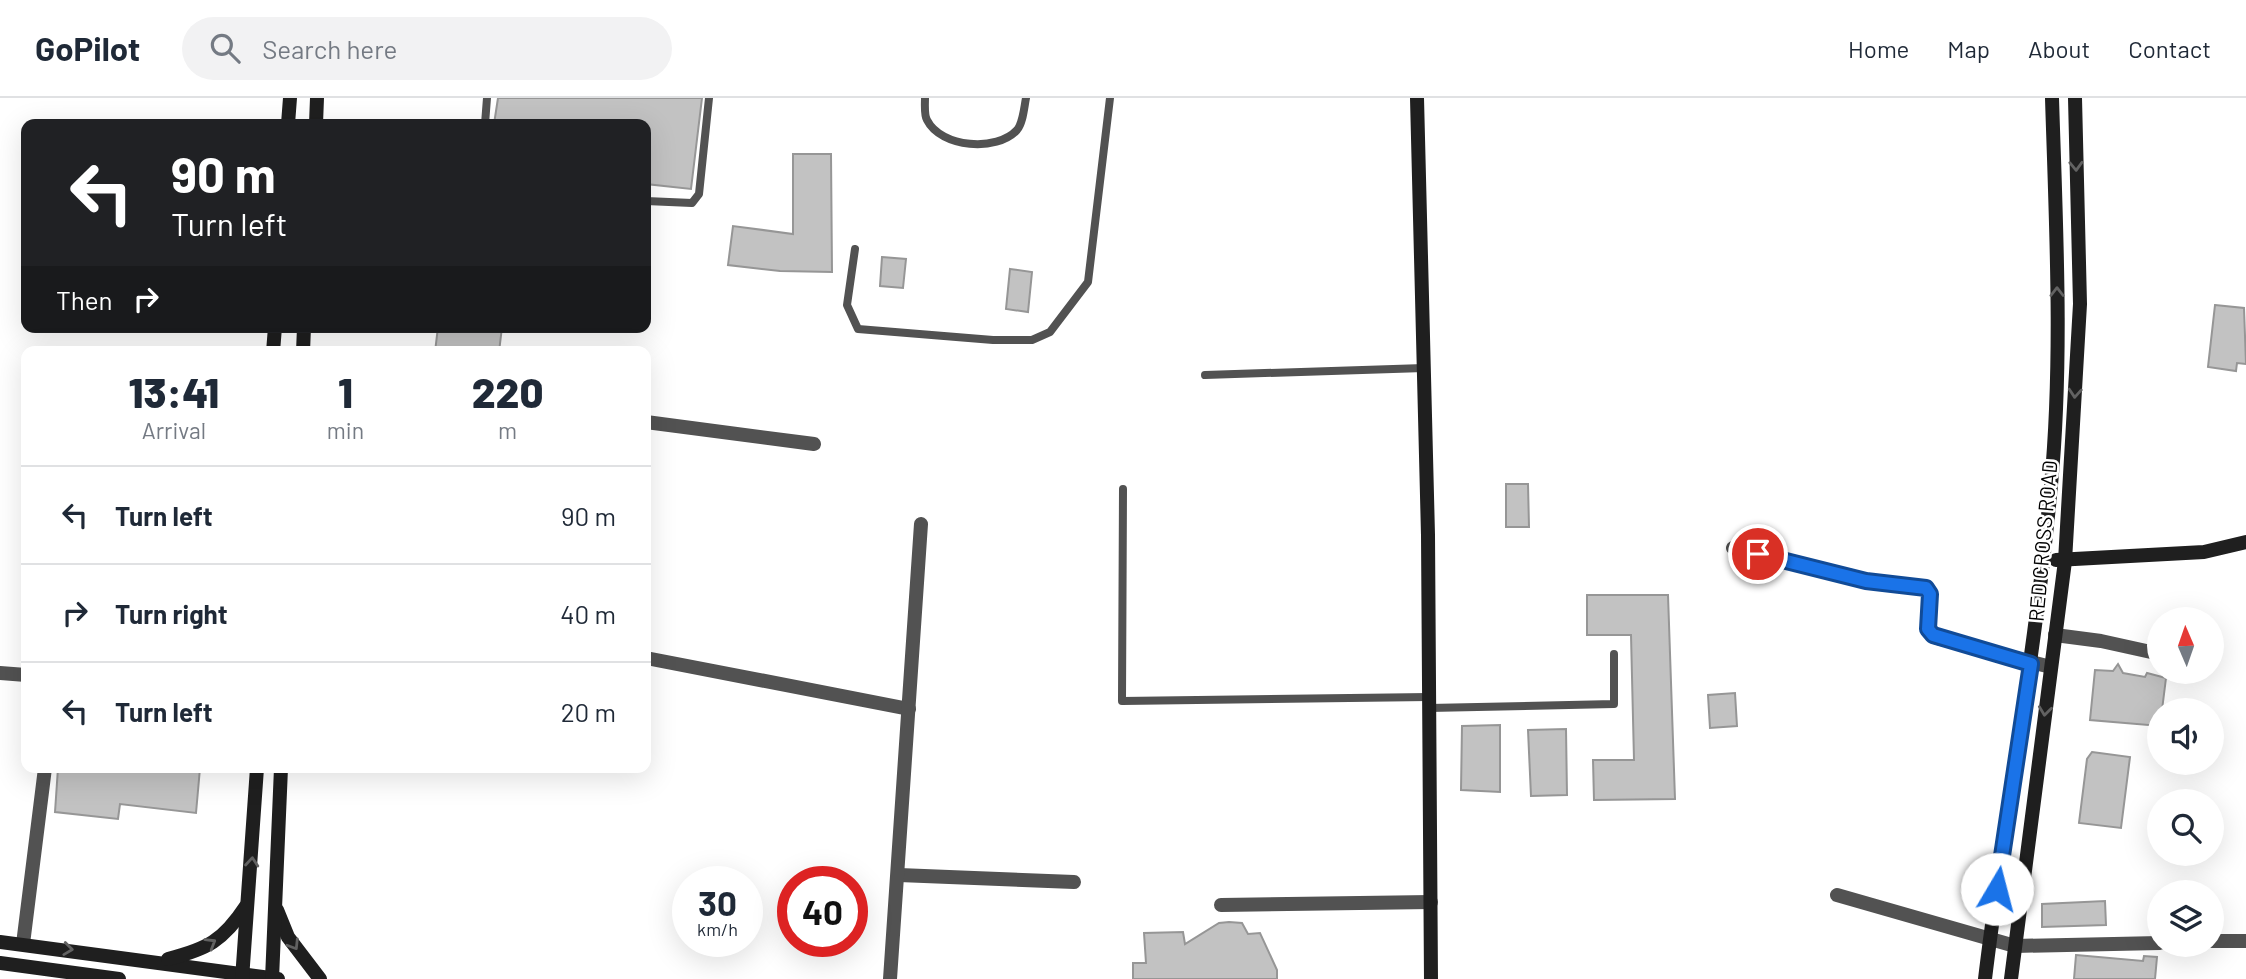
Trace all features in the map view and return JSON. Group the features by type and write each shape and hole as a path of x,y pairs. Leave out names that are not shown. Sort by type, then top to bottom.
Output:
{"street":[{"path":"288,119 290,98"},
{"path":"316,119 317,98"},
{"path":"1417,98 1429,703 1431,979"},
{"name":"RED CROSS ROAD","path":"2011,979 2065,561 2080,304 2076,100"},
{"name":"RED CROSS ROAD","path":"1985,979 2031,664 2051,483 2058,295 2050,101"},
{"path":"651,423 814,444"},
{"path":"890,979 921,524"},
{"path":"2043,559 2065,561 2204,552 2246,542"},
{"path":"1733,548 1866,581 1926,588 1930,594 1928,629 1933,635 2031,664 2051,667"},
{"path":"2055,635 2147,651"},
{"path":"651,659 909,709"},
{"path":"0,673 21,675"},
{"path":"23,944 44,773"},
{"path":"242,975 257,773"},
{"path":"0,942 274,978 281,773"},
{"path":"899,875 1074,882"},
{"path":"1837,895 2015,946 2147,943"},
{"path":"1221,905 1431,902"},
{"path":"160,961 196,952 218,941 232,927 248,903"},
{"path":"275,905 288,937 320,979"},
{"path":"2224,941 2246,940"},
{"path":"0,963 120,979"}],"lane":[{"path":"485,119 487,98"},
{"path":"651,201 692,203 699,194 709,98"},
{"path":"925,98 927,120 942,136 961,143 1007,139 1019,127 1026,98"},
{"path":"855,249 847,304 858,329 993,340 1032,340 1050,332 1088,282 1110,98"},
{"path":"1205,375 1423,368"},
{"path":"1123,489 1122,701 1614,704 1614,654"}],"building":[{"path":"498,98 702,98 691,189 651,185 651,119 495,119"},
{"path":"793,154 831,154 832,272 780,271 728,265 733,226 793,234"},
{"path":"882,257 906,259 903,288 880,286"},
{"path":"1010,269 1032,272 1028,312 1006,309"},
{"path":"2215,305 2244,308 2246,364 2237,363 2236,371 2208,367"},
{"path":"437,333 501,333 500,346 436,346"},
{"path":"1506,484 1528,484 1529,527 1506,527"},
{"path":"1587,595 1668,595 1675,799 1594,800 1593,760 1634,760 1631,635 1587,635"},
{"path":"2118,664 2123,673 2145,677 2147,673 2147,684 2165,684 2164,698 2147,698 2147,725 2090,720 2095,670 2113,671"},
{"path":"1735,693 1737,726 1710,728 1708,695"},
{"path":"1500,725 1500,792 1461,790 1462,726"},
{"path":"1566,729 1567,795 1531,796 1528,730"},
{"path":"2092,752 2130,757 2121,828 2079,823 2087,759"},
{"path":"58,773 200,773 196,813 120,804 118,819 55,812"},
{"path":"2105,901 2106,925 2042,927 2042,904"},
{"path":"1219,923 1242,923 1248,934 1260,933 1277,970 1277,979 1133,979 1133,963 1146,963 1144,933 1183,932 1185,944"},
{"path":"2076,955 2143,961 2144,956 2157,957 2155,979 2074,979"}],"route":[{"path":"1758,554 1866,581 1926,588 1930,594 1928,629 1937,638 2031,664 1997,889"}]}
